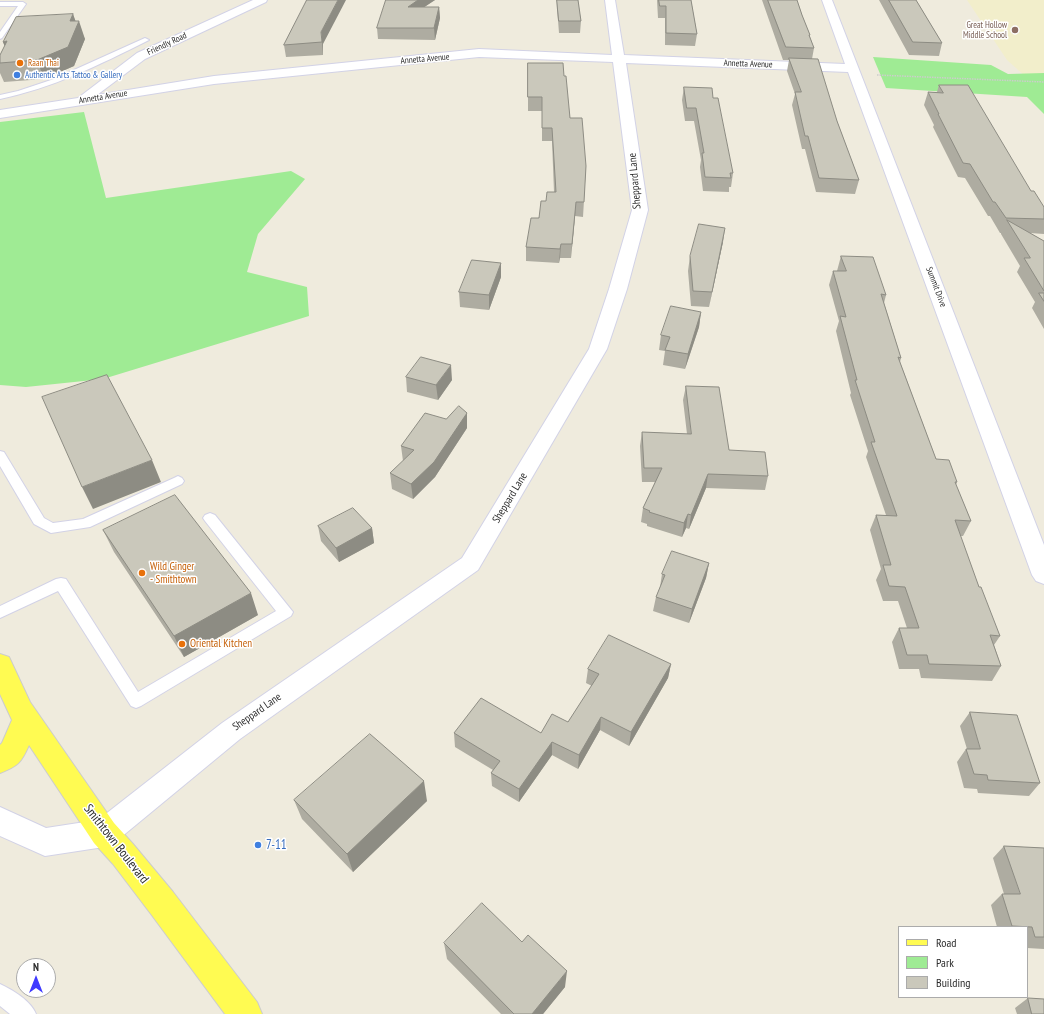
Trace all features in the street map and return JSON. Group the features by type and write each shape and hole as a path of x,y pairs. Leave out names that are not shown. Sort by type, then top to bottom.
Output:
{"main road":[{"name":"Smithtown Boulevard","path":"0,665 20,710 104,833 142,878 245,1014"},
{"path":"0,760 12,752 26,719"}],"street":[{"name":"Friendly Road","path":"80,101 141,56 262,0"},
{"name":"Sheppard Lane","path":"104,833 231,730 470,564 598,349 618,289 640,210 610,0"},
{"name":"Summit Drive","path":"827,0 992,432 1044,575"},
{"name":"Annetta Avenue","path":"0,114 214,80 479,53 854,71"},
{"path":"0,821 45,842 104,833"}],"lane":[{"path":"0,4 23,4 0,37"},
{"path":"0,97 16,94 59,81 145,40"},
{"path":"0,455 39,521 51,528 85,524 178,481"},
{"path":"0,612 61,583 136,701 286,612 210,518"},
{"path":"0,994 26,1014"}],"path":[{"path":"854,71 1044,82"}],"shaded area":[{"name":"Great Hollow Middle School","path":"967,0 1044,0 1044,93 1007,60"}],"green space":[{"path":"873,57 991,65 1008,74 1044,73 1044,114 1027,97 886,88"},
{"path":"84,112 106,198 291,171 305,179 258,234 247,272 307,287 309,316 103,379 26,387 0,385 0,122"}],"building":[{"path":"307,0 338,0 321,32 322,42 284,45"},
{"path":"386,0 418,0 408,7 439,7 434,28 377,28"},
{"path":"557,0 578,0 581,21 559,21"},
{"path":"659,0 691,0 697,34 666,33 666,6 660,6"},
{"path":"768,0 797,0 814,48 786,47"},
{"path":"889,0 916,0 942,43 913,42"},
{"path":"73,14 70,21 79,21 68,47 37,60 0,63 0,55 7,41 3,42 16,17"},
{"path":"789,58 818,59 837,121 859,180 819,178 808,136 805,136 795,92 801,92"},
{"path":"528,63 563,63 564,76 566,76 570,118 582,118 586,166 584,202 576,202 572,244 561,244 560,249 526,247 531,218 539,218 541,201 546,201 547,192 556,192 552,128 542,128 542,97 528,97"},
{"path":"939,85 968,85 1031,191 1034,191 1044,207 1044,219 1006,218 995,202 993,202 970,164 963,163 938,114 928,92 943,93"},
{"path":"684,87 712,88 713,98 718,98 733,173 730,173 731,178 705,177 702,153 704,153 696,108 687,108"},
{"path":"1007,220 1044,241 1044,291 1024,258 1030,258"},
{"path":"699,224 725,228 712,292 693,291 690,256"},
{"path":"841,256 873,257 886,295 881,294 901,358 898,357 936,459 949,460 957,482 955,482 971,521 955,520 979,587 981,587 1000,636 990,635 1001,666 929,664 927,655 907,655 899,628 919,628 905,587 889,586 883,565 891,565 876,515 897,516 871,442 875,442 855,380 857,380 840,316 846,317 833,271 846,271"},
{"path":"472,260 501,263 489,295 459,292"},
{"path":"1039,293 1044,293 1044,301"},
{"path":"671,306 701,312 688,354 665,350 670,337 661,335"},
{"path":"421,357 451,365 436,385 406,377"},
{"path":"107,375 152,460 82,487 42,397"},
{"path":"686,386 719,387 729,450 765,452 768,476 708,474 691,515 688,514 684,523 649,512 650,511 643,508 662,468 644,468 642,432 691,434"},
{"path":"459,406 467,413 434,462 411,484 390,473 414,450 401,446 425,413 446,419"},
{"path":"175,495 251,593 174,636 103,530"},
{"path":"353,508 372,528 336,548 318,526"},
{"path":"672,551 709,563 692,609 656,597 665,575 662,574"},
{"path":"609,635 671,664 631,732 601,717 579,755 552,742 519,789 491,773 500,761 454,733 481,698 541,733 552,714 568,722 599,674 588,669"},
{"path":"970,712 1017,715 1040,783 988,780 987,775 974,774 966,749 980,749"},
{"path":"370,734 424,781 347,854 294,800"},
{"path":"1004,846 1044,848 1044,937 1035,937 1032,927 1012,926 1002,894 1020,894"},
{"path":"482,903 522,942 528,935 567,971 532,1014 514,1014 444,943"},
{"path":"1028,998 1044,999 1044,1014 1032,1014"}],"place":[{"name":"Great Hollow Middle School","path":"1015,30"},
{"name":"Raan Thai","path":"20,63"},
{"name":"Authentic Arts Tattoo & Gallery","path":"17,75"},
{"name":"Wild Ginger - Smithtown","path":"142,573"},
{"name":"Oriental Kitchen","path":"182,644"},
{"name":"7-11","path":"258,845"}]}
